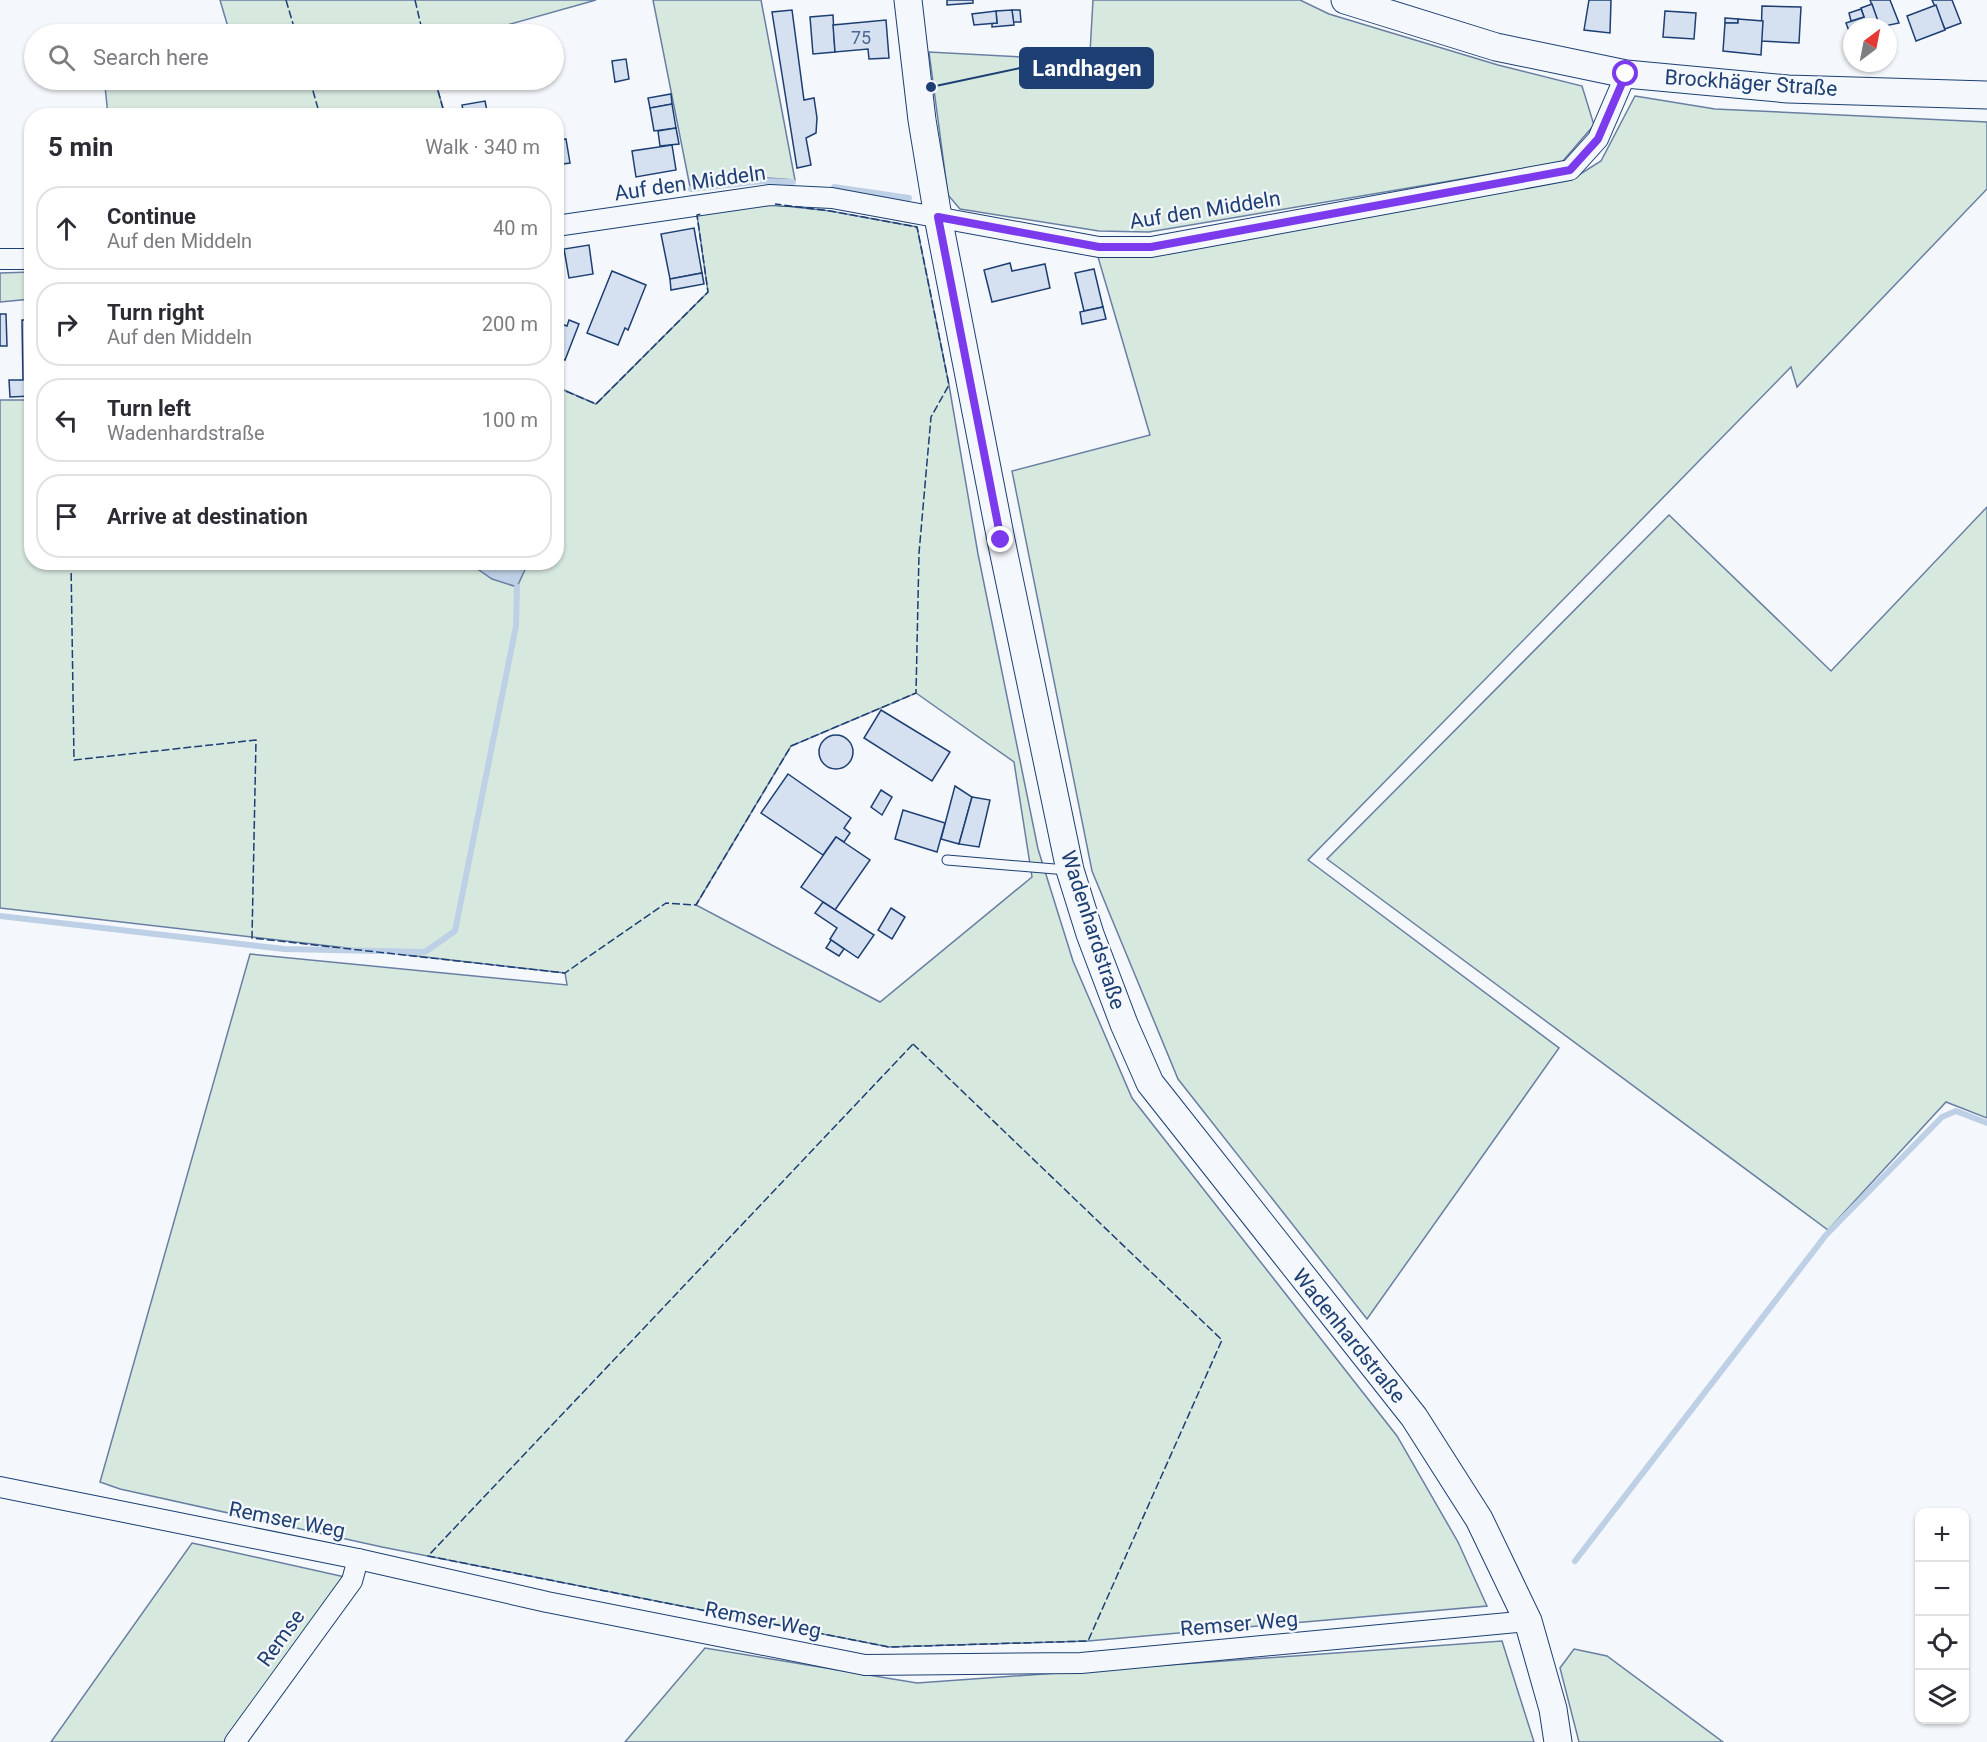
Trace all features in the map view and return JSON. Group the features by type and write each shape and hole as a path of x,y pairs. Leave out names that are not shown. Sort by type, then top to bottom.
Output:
{"street":[{"name":"Wadenhardstraße","path":"908,0 922,120 938,217 1001,540 1070,870 1090,934 1124,1024 1150,1083 1414,1417 1479,1519 1528,1621 1553,1709 1558,1742"},
{"name":"Brockhäger Straße","path":"1345,0 1496,47 1626,74 1788,89 1987,94"},
{"name":"Auf den Middeln","path":"564,225 770,195 832,198 1099,247 1151,247 1570,170 1598,139 1626,74"},
{"path":"0,259 24,259"},
{"name":"Remser Weg","path":"0,1487 358,1559 547,1602 866,1665 1082,1663 1528,1621"},
{"name":"Remse","path":"235,1742 352,1581 358,1559"}],"lane":[{"path":"948,860 1055,871 1070,870"}],"shaded area":[{"path":"220,0 596,0 511,24 227,24"},
{"path":"653,0 761,0 795,180 767,178 690,187"},
{"path":"1093,0 1300,0 1329,14 1498,65 1582,86 1594,125 1562,162 1149,232 1099,231 960,209 948,195 929,52 1041,58 1089,70"},
{"path":"105,90 438,90 443,108 107,108"},
{"path":"1635,96 1715,109 1987,122 1987,189 1797,387 1791,367 1308,860 1559,1048 1367,1319 1178,1079 1092,871 1012,471 1150,435 1098,257 1148,257 1574,178 1601,161"},
{"path":"767,204 830,211 917,227 949,385 978,554 1038,849 1073,961 1132,1098 1397,1436 1458,1542 1487,1606 1088,1641 889,1647 382,1547 120,1489 100,1482 250,954 567,985 565,973 0,908 0,400 24,400 24,570 564,570 564,390 596,404 708,292 697,215","holes":["916,693 1014,762 1032,877 880,1002 696,905 791,746"]},
{"path":"24,272 24,300 0,302 0,273"},
{"path":"1987,507 1987,1118 1946,1102 1828,1230 1327,859 1669,515 1831,671"},
{"path":"192,1543 345,1577 225,1742 51,1742"},
{"path":"1502,1641 1534,1742 625,1742 705,1648 917,1683"},
{"path":"1574,1649 1607,1656 1723,1742 1579,1742 1560,1668"}],"water":[{"path":"479,570 524,570 517,587 492,579"}],"building":[{"path":"947,0 973,0 973,3 947,5"},
{"path":"1589,0 1611,0 1610,33 1584,30"},
{"path":"1870,0 1890,0 1899,23 1897,23 1897,18 1877,18"},
{"path":"1932,0 1952,0 1961,23 1945,29"},
{"path":"1872,4 1877,18 1861,18 1864,17 1861,8"},
{"path":"1936,5 1945,30 1916,41 1907,16"},
{"path":"1762,6 1801,7 1799,43 1761,41"},
{"path":"1861,9 1864,17 1850,18 1849,13"},
{"path":"792,10 804,100 814,98 817,118 816,133 806,138 811,165 797,168 772,12"},
{"path":"1012,10 1020,10 1021,22 1013,22"},
{"path":"1012,10 1014,25 992,27 992,23 997,23 996,11"},
{"path":"996,11 997,23 974,25 972,14"},
{"path":"1665,11 1696,13 1694,39 1663,37"},
{"path":"833,15 835,52 813,54 810,17"},
{"path":"1725,18 1738,19 1738,23 1725,23"},
{"path":"1738,19 1763,21 1761,55 1723,51 1725,23 1738,23"},
{"path":"886,20 889,58 869,59 868,49 835,52 833,25"},
{"path":"626,59 629,79 615,82 612,61"},
{"path":"671,94 672,104 650,108 648,98"},
{"path":"485,101 486,108 463,108 462,105"},
{"path":"672,104 676,128 654,131 650,108"},
{"path":"676,128 679,144 660,146 658,131"},
{"path":"564,139 566,139 570,163 564,164"},
{"path":"672,145 676,170 636,177 632,151"},
{"path":"694,228 702,273 670,279 661,234"},
{"path":"589,245 593,274 569,278 564,249"},
{"path":"1010,263 1012,271 1045,264 1050,288 992,302 984,270"},
{"path":"1094,269 1103,307 1084,311 1075,273"},
{"path":"612,271 646,285 628,330 625,328 618,345 587,333"},
{"path":"702,273 704,284 671,290 670,279"},
{"path":"1103,307 1106,319 1082,324 1080,312"},
{"path":"0,314 6,314 7,346 0,346"},
{"path":"22,320 24,320 24,396 10,397 9,380 23,380"},
{"path":"569,320 579,324 565,360 564,325 567,326"},
{"path":"881,710 950,752 932,781 864,738"},
{"path":"836,735 848,740 853,752 848,764 836,769 824,764 819,752 824,740"},
{"path":"788,774 851,818 844,828 850,833 844,842 836,837 823,855 761,813"},
{"path":"955,786 972,797 959,844 941,839"},
{"path":"881,790 892,797 882,815 871,807"},
{"path":"972,797 990,800 979,847 959,844"},
{"path":"903,810 945,823 937,852 895,839"},
{"path":"836,837 870,860 835,910 801,887"},
{"path":"823,902 874,935 858,958 830,939 837,928 815,913"},
{"path":"891,908 905,917 892,939 878,930"},
{"path":"831,940 844,949 839,956 826,948"}],"waterway":[{"path":"691,189 764,181 793,182"},
{"path":"834,187 909,198"},
{"path":"0,916 284,949 425,952 455,931 516,626 517,587"},
{"path":"1575,1561 1826,1235 1942,1117 1956,1111 1987,1123"}],"fence":[{"path":"286,0 293,24"},
{"path":"415,0 421,24"},
{"path":"313,90 318,108"},
{"path":"438,90 443,108"},
{"path":"71,570 74,760 256,740 252,938 565,973 666,903 696,905 791,746 916,693 919,553 931,417 949,385 917,227 830,211 775,204"},
{"path":"564,390 596,404 708,292 697,215 701,214"},
{"path":"913,1044 1222,1340 1088,1641 889,1647 428,1556 913,1044"}],"place":[{"name":"Landhagen","path":"931,87"}],"route":[{"path":"1001,540 938,217 1099,247 1151,247 1570,170 1598,139 1626,74"}]}
